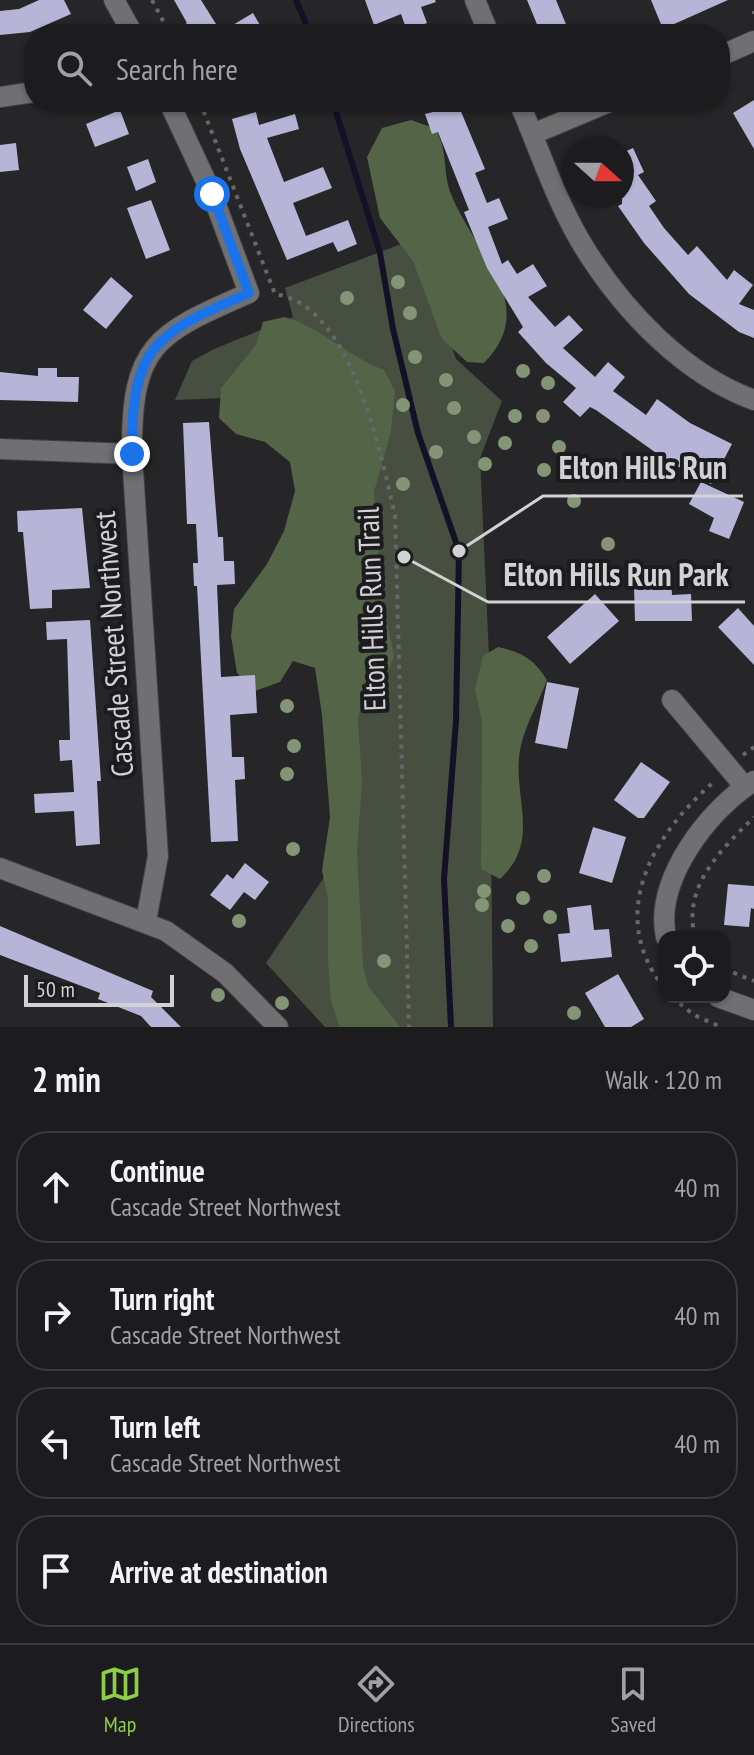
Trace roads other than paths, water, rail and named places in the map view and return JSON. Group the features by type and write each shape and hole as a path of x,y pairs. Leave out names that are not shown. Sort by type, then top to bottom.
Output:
{"street":[{"path":"114,0 127,24"},
{"path":"475,0 485,24"},
{"path":"730,52 754,41"},
{"path":"0,97 24,93"},
{"name":"Cascade Street Northwest","path":"146,921 158,856 132,454 134,395 138,376 155,346 194,317 249,293 212,194 174,112"},
{"path":"523,112 573,226 613,288 641,320 688,363 754,400"},
{"path":"533,134 585,112"},
{"path":"0,449 132,454"},
{"path":"666,931 667,886 680,859 750,784 672,700"},
{"path":"0,868 166,931 225,973 278,1027"},
{"path":"730,1001 754,1010"}],"waterway":[{"path":"296,0 306,24"},
{"path":"336,112 380,253 393,329 418,433 459,551 456,721 444,879 451,1027"}],"place":[{"name":"Elton Hills Run","path":"459,551"},
{"name":"Elton Hills Run Park","path":"404,557"}]}
